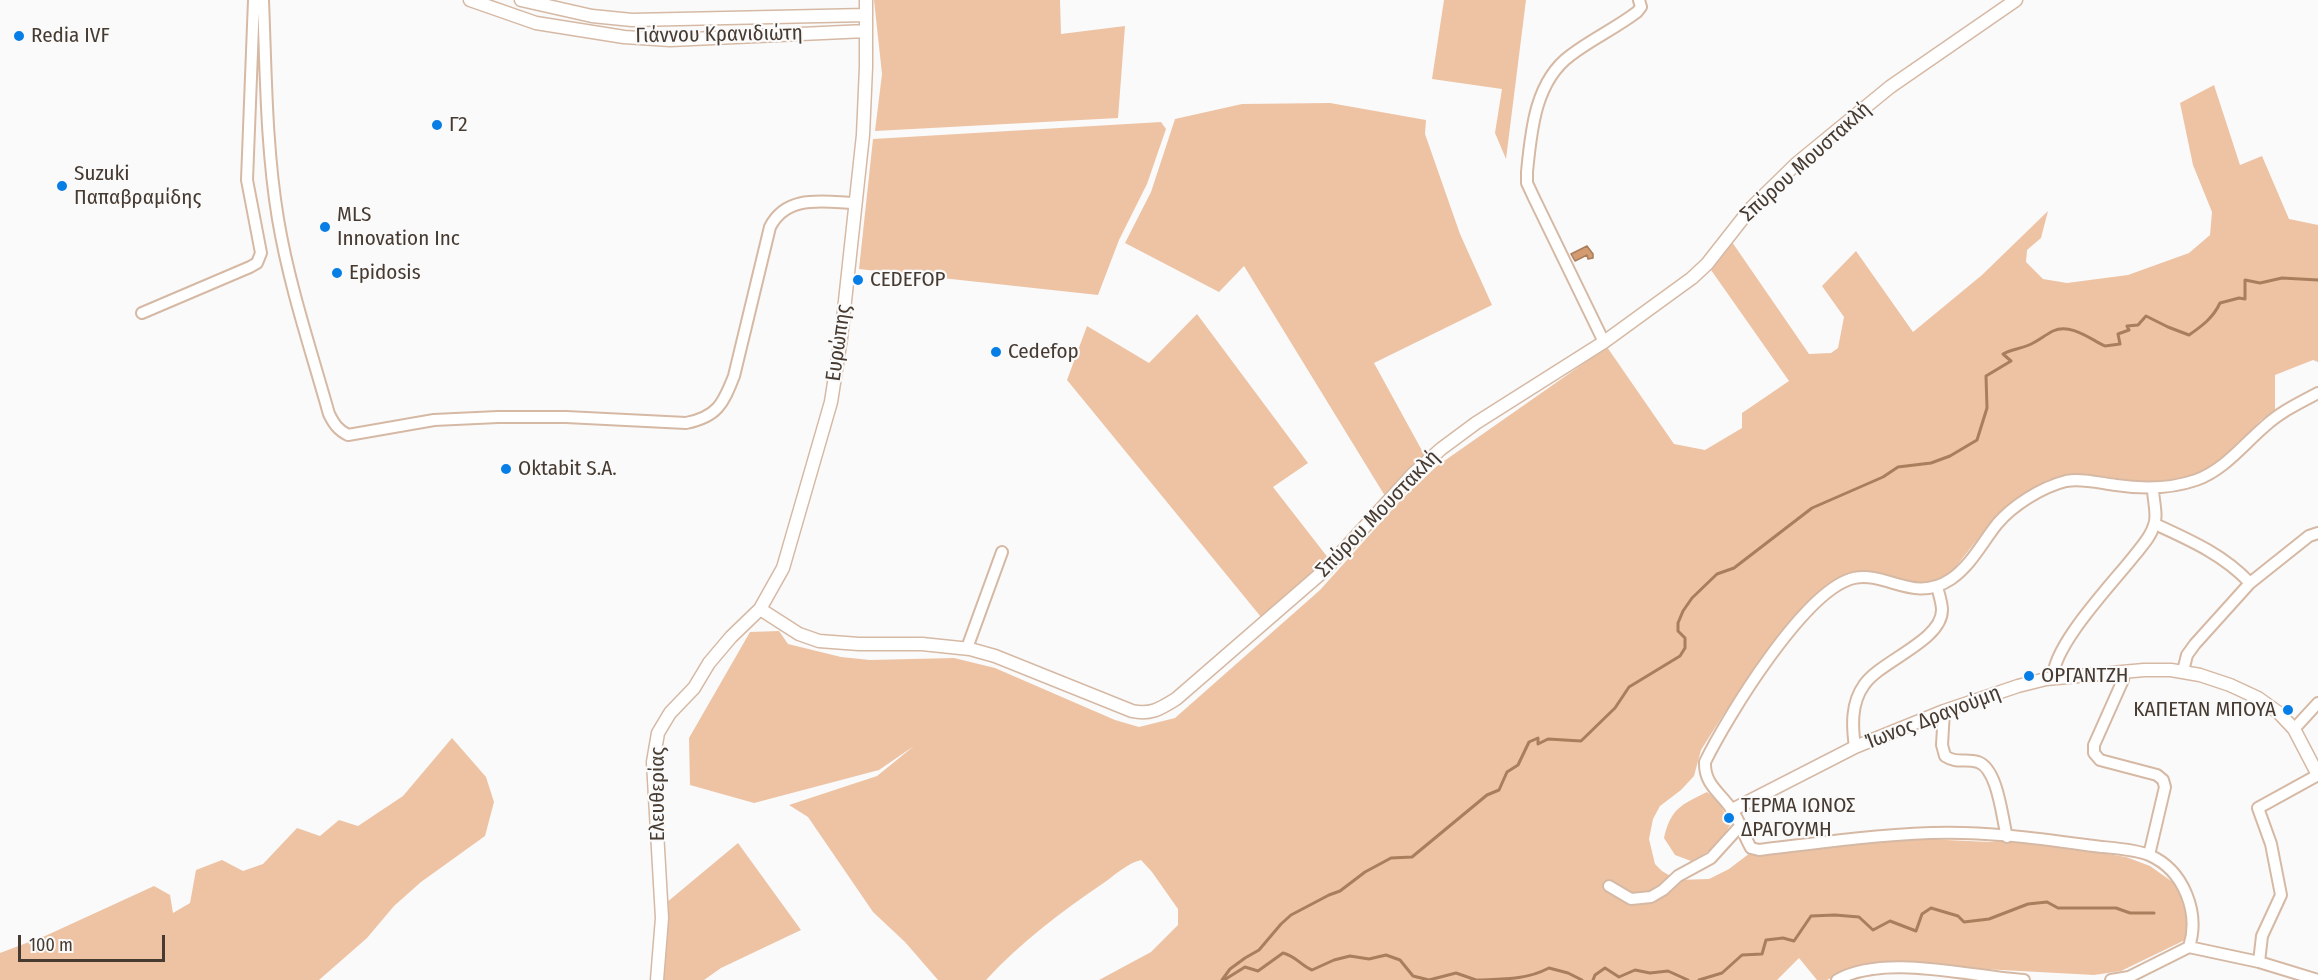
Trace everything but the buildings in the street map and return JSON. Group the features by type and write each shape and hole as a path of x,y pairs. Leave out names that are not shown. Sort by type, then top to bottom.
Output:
{"street":[{"path":"142,313 250,267 257,262 261,253 247,180 254,0"},
{"path":"263,0 267,122 284,252 329,414 334,424 348,435 434,420 498,417 566,417 686,423 700,420 717,410 726,398 734,376 770,227 775,217 797,202 854,203"},
{"name":"Γιάννου Κρανιδιώτη","path":"470,0 536,23 624,37 670,40 866,31"},
{"name":"Γιάννου Κρανιδιώτη","path":"521,0 592,16 632,20 866,15"},
{"name":"Ευρώπης","path":"760,609 783,568 831,402 841,338 863,135 866,0"},
{"path":"1604,342 1529,187 1528,163 1541,92 1552,74 1572,54 1636,13 1640,8 1639,0"},
{"name":"Σπύρου Μουστακλή","path":"760,609 799,634 819,641 944,645 967,648 995,656 1132,711 1155,712 1176,699 1326,569 1413,474 1441,449 1476,423 1604,342 1692,278 1707,264 1758,201 1796,165 1890,87 2016,0"},
{"path":"2189,947 2192,915 2184,890 2176,877 2149,855 2045,838 1934,833 1759,850 1751,848 1732,810 1710,784 1705,772 1705,762 1750,686 1817,601 1839,584 1856,577 1876,579 1898,586 1937,588 1967,567 1999,522 2037,493 2067,481 2153,489 2198,479 2218,468 2266,425 2292,406 2318,393"},
{"path":"2053,678 2054,666 2063,649 2092,607 2146,540 2155,524 2153,489"},
{"path":"2155,524 2199,544 2238,570 2250,583"},
{"path":"2183,671 2190,650 2250,583 2308,536 2318,533"},
{"path":"967,648 1002,552"},
{"path":"1855,747 1852,723 1864,683 1936,628 1942,611 1937,588"},
{"name":"Ελευθερίας","path":"657,980 662,918 653,762 658,734 670,713 694,688 709,663 731,637 760,609"},
{"name":"Ίωνος Δραγούμη","path":"1732,810 1855,747 1944,711 2018,686 2053,678 2124,672 2183,671 2214,679 2245,691 2273,709 2294,729 2318,775"},
{"path":"2124,672 2123,680 2094,745 2094,753 2100,760 2157,775 2163,780 2166,787 2149,855"},
{"path":"2294,729 2318,703"},
{"path":"1944,711 1942,745 1945,756 1953,761 1976,762 1985,766 1993,777 2007,837"},
{"path":"2259,962 2262,936 2281,895 2271,844 2258,808 2318,775"},
{"path":"1609,886 1631,899 1651,897 1663,890 1678,876 1711,858 1740,826"},
{"path":"2111,980 2129,979 2189,947 2259,962 2318,980"},
{"path":"1837,980 1851,972 1882,974 1948,970 2024,980"}],"shaded area":[{"path":"874,0 1060,0 1061,34 1125,26 1118,118 875,131 882,74"},
{"path":"1444,0 1526,0 1506,159 1495,133 1502,89 1432,79"},
{"path":"2214,85 2240,165 2262,156 2289,219 2318,225 2318,362 2313,360 2275,375 2275,410 2261,420 2230,453 2198,474 2146,485 2084,474 2047,480 1994,518 1951,573 1931,582 1912,583 1874,573 1856,571 1841,576 1826,585 1811,598 1784,630 1725,712 1701,750 1694,776 1681,790 1660,806 1653,819 1649,839 1655,864 1677,880 1709,879 1729,869 1754,850 1902,838 1990,842 2013,839 2126,857 2150,866 2174,883 2184,896 2188,912 2185,940 2121,971 2094,975 1872,963 1849,968 1827,980 1817,980 1799,958 1777,980 1099,980 1151,952 1178,925 1178,909 1141,860 1122,869 1058,916 1013,953 986,980 938,980 905,942 873,912 808,817 789,805 877,776 914,746 879,770 754,803 690,785 689,738 750,632 779,631 788,644 841,657 870,660 954,658 995,668 1115,720 1139,727 1175,718 1320,590 1400,501 1437,466 1607,347 1674,444 1705,450 1742,428 1742,413 1789,381 1711,270 1732,242 1809,354 1831,353 1838,348 1844,317 1822,286 1856,251 1913,332 1982,275 2048,211 2041,238 2027,250 2026,262 2043,279 2067,283 2128,275 2189,253 2210,235 2212,212 2193,165 2180,103"},
{"path":"1330,103 1426,120 1425,134 1460,234 1492,305 1374,363 1425,456 1385,496 1244,266 1219,292 1125,243 1151,192 1175,119 1242,104"},
{"path":"1161,122 1166,129 1147,184 1119,240 1098,295 859,269 873,139"},
{"path":"1587,246 1593,258 1588,259 1587,255 1575,261 1571,254"},
{"path":"1197,314 1308,463 1273,487 1329,559 1261,617 1067,380 1087,326 1149,363"},
{"path":"452,738 486,777 494,802 485,836 421,882 394,906 367,938 319,980 0,980 0,953 45,936 154,886 170,895 173,913 190,903 196,870 222,860 243,871 263,864 297,828 320,836 339,820 358,826 403,796"},
{"path":"1707,792 1719,801 1730,825 1714,847 1691,861 1675,855 1664,838 1670,820 1678,809"},
{"path":"738,843 801,930 721,968 704,980 660,980 666,903"}],"waterway":[{"path":"1222,980 1230,969 1259,950 1291,915 1340,891 1365,872 1391,858 1412,857 1487,795 1499,790 1507,772 1518,765 1529,742 1538,738 1538,744 1548,739 1581,741 1615,708 1629,687 1680,656 1685,648 1685,638 1678,631 1678,623 1683,611 1692,598 1717,574 1734,568 1812,508 1883,477 1898,467 1931,463 1950,456 1977,440 1987,408 1986,376 2011,361 2003,354 2029,345 2060,329 2073,330 2105,346 2120,344 2118,334 2129,330 2127,326 2138,325 2146,316 2189,335 2211,317 2220,303 2239,298 2245,299 2245,280 2260,283 2282,278 2318,280"},
{"path":"1699,980 1722,973 1742,955 1762,954 1766,940 1783,938 1794,941 1811,916 1859,917 1873,930 1890,921 1916,931 1922,914 1931,908 1958,916 1964,922 1989,919 2028,904 2047,902 2058,908 2116,908 2130,913 2154,913"},
{"path":"1224,980 1245,967 1258,971 1283,953 1312,970 1350,956 1369,959 1386,955 1400,960 1413,976 1429,980 1456,973 1476,980"},
{"path":"1478,980 1523,977 1549,968 1582,980"},
{"path":"1593,980 1595,975 1605,968 1619,977 1635,970 1650,973 1668,971 1688,980"}],"place":[{"name":"Redia IVF","path":"19,36"},
{"name":"Γ2","path":"437,125"},
{"name":"Suzuki Παπαβραμίδης","path":"62,186"},
{"name":"MLS Innovation Inc","path":"325,227"},
{"name":"Epidosis","path":"337,273"},
{"name":"CEDEFOP","path":"858,280"},
{"name":"Cedefop","path":"996,352"},
{"name":"Oktabit S.A.","path":"506,469"},
{"name":"ΟΡΓΑΝΤΖΗ","path":"2029,676"},
{"name":"ΚΑΠΕΤΑΝ ΜΠΟΥΑ","path":"2288,710"},
{"name":"ΤΕΡΜΑ ΙΩΝΟΣ ΔΡΑΓΟΥΜΗ","path":"1729,818"}]}
